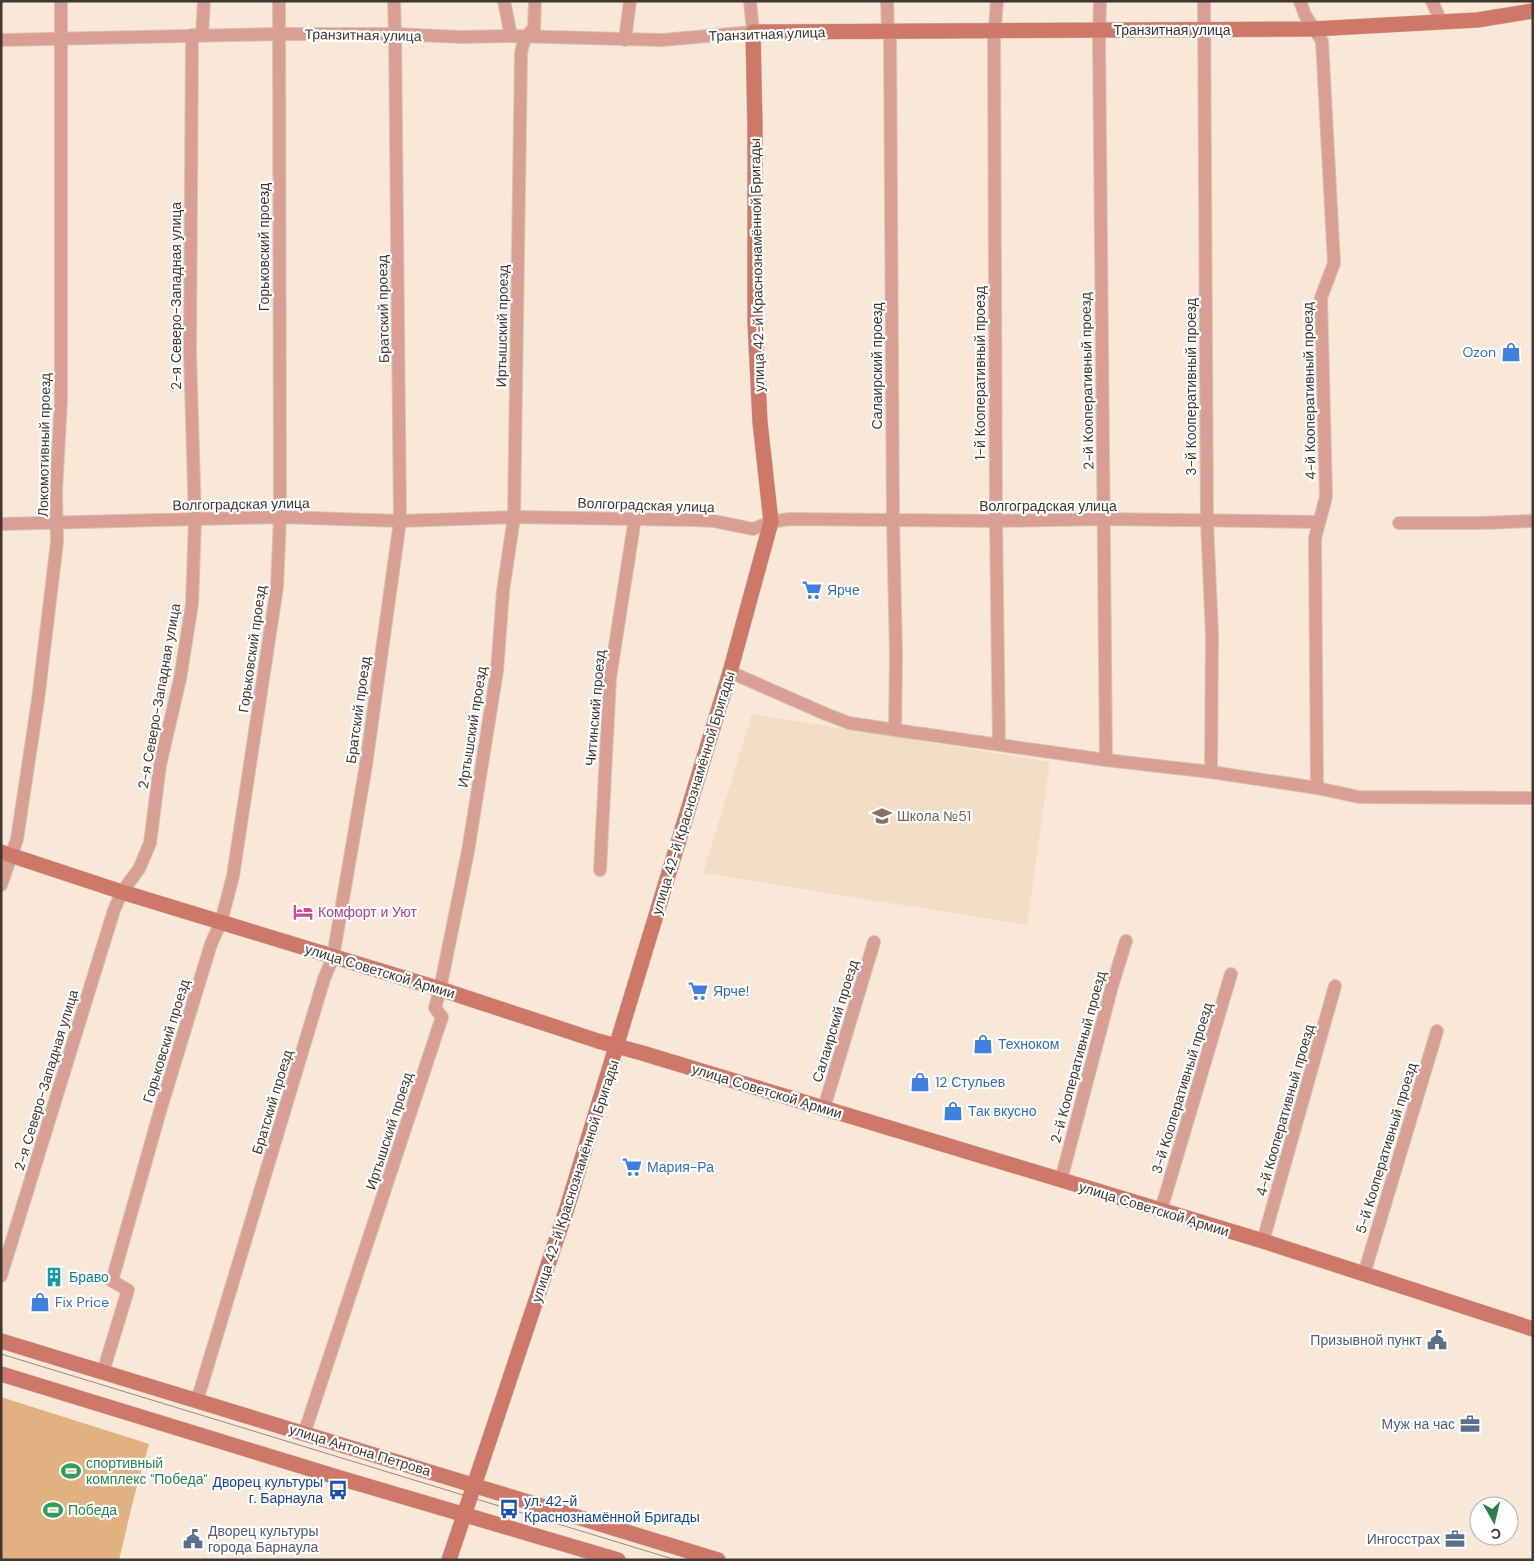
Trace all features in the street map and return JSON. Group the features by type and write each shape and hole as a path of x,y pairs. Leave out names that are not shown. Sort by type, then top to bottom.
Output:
{"street":[{"name":"Локомотивный проезд","path":"1,885 6,854 16,839 38,700 57,542 56,491 61,400 61,1"},
{"name":"2-я Северо-Западная улица","path":"1,1276 114,910 122,892 139,869 150,843 160,765 180,679 192,604 195,520 190,352 197,35 204,1"},
{"name":"Горьковский проезд","path":"103,1372 128,1290 112,1281 160,1111 211,944 221,922 233,876 276,597 280,518 279,1"},
{"name":"Братский проезд","path":"197,1401 324,980 333,957 366,765 400,521 394,1"},
{"path":"504,1 511,36"},
{"name":"Иртышский проезд","path":"304,1434 442,1018 435,1008 468,851 497,671 503,591 514,517 521,55 522,45 526,36 534,28 535,1"},
{"path":"625,40 630,1"},
{"name":"улица 42-й Краснознамённой Бригады","path":"449,1560 536,1302 617,1046 730,672 771,522 760,422 755,322 755,127 753,32 750,1"},
{"name":"Салаирский проезд","path":"887,1 888,32 890,38 893,520 896,655 894,730"},
{"name":"1-й Кооперативный проезд","path":"997,1 994,59 999,744"},
{"name":"2-й Кооперативный проезд","path":"1100,1 1106,760"},
{"name":"3-й Кооперативный проезд","path":"1204,1 1207,522 1212,635 1211,772"},
{"name":"4-й Кооперативный проезд","path":"1300,1 1305,15 1322,41 1334,263 1321,298 1326,496 1315,538 1317,788"},
{"path":"1432,1 1441,22"},
{"name":"Транзитная улица","path":"1,40 278,34 395,34 462,37 526,36 662,40 753,32 1313,29 1477,20 1533,11"},
{"name":"Волгоградская улица","path":"1,524 280,518 400,521 514,517 714,521 753,529 771,522 789,519 1318,522"},
{"name":"Читинский проезд","path":"600,870 610,678 635,518"},
{"path":"1399,523 1533,521"},
{"path":"730,672 849,723 1106,760 1211,772 1317,788 1359,797 1533,798"},
{"name":"улица Советской Армии","path":"6,854 617,1046 1263,1241 1533,1329"},
{"name":"2-й Кооперативный проезд","path":"1061,1180 1112,986 1126,941"},
{"name":"Салаирский проезд","path":"824,1108 874,942"},
{"name":"3-й Кооперативный проезд","path":"1161,1210 1231,974"},
{"name":"4-й Кооперативный проезд","path":"1263,1241 1336,986"},
{"name":"5-й Кооперативный проезд","path":"1364,1274 1437,1031"},
{"name":"улица Антона Петрова","path":"1,1341 718,1560"},
{"path":"1,1374 618,1560"}],"shaded area":[{"name":"Школа №51","path":"752,714 1050,762 1027,925 703,873"},
{"name":"спортивный комплекс \"Победа\"","path":"1,1397 149,1444 119,1560 1,1560"}],"tram line":[{"path":"1,1354 676,1560"}],"place":[{"name":"Ozon","path":"1511,352"},
{"name":"Ярче","path":"812,590"},
{"name":"Школа №51","path":"882,816"},
{"name":"Комфорт и Уют","path":"303,912"},
{"name":"Ярче!","path":"698,991"},
{"name":"Техноком","path":"983,1044"},
{"name":"12 Стульев","path":"920,1082"},
{"name":"Так вкусно","path":"953,1111"},
{"name":"Мария-Ра","path":"632,1167"},
{"name":"Браво","path":"54,1277"},
{"name":"Fix Price","path":"40,1302"},
{"name":"Призывной пункт","path":"1437,1340"},
{"name":"Муж на час","path":"1470,1424"},
{"name":"спортивный комплекс \"Победа\"","path":"71,1471"},
{"name":"Дворец культуры г. Барнаула","path":"338,1490"},
{"name":"ул. 42-й Краснознамённой Бригады","path":"509,1509"},
{"name":"Победа","path":"53,1510"},
{"name":"Дворец культуры города Барнаула","path":"193,1539"},
{"name":"Ингосстрах","path":"1455,1539"}]}
